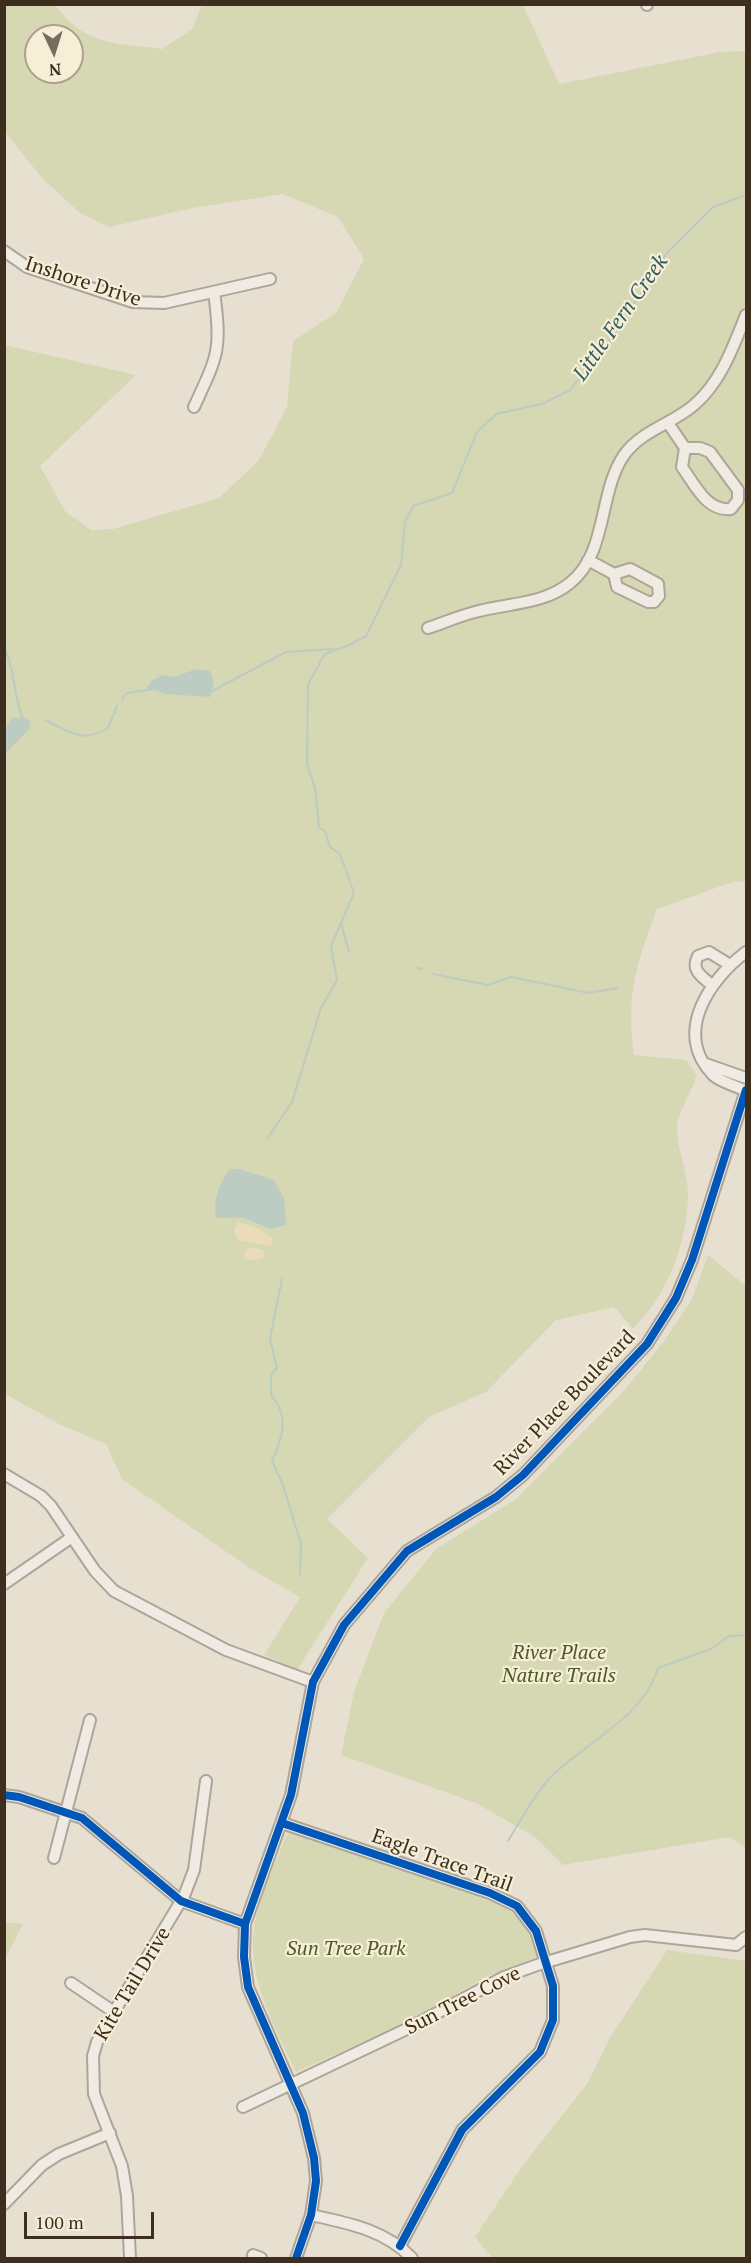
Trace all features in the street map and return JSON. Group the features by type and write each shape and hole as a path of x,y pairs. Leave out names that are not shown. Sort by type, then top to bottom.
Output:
{"street":[{"name":"Inshore Drive","path":"4,251 27,267 133,302 164,303 270,279"},
{"path":"194,407 218,353 219,329 214,292"},
{"path":"428,628 473,612 542,599 572,582 588,560 608,495 625,455 643,436 668,423 694,405 710,388 723,367 747,315"},
{"path":"668,423 685,448 682,466 696,486 712,507 721,510 731,509 738,500 738,490 710,452 700,448 685,448"},
{"path":"588,560 614,574"},
{"path":"713,986 698,974 695,961 698,956 709,952 730,965"},
{"path":"746,1090 713,1076 700,1054 695,1034 699,1010 713,986 730,965 747,952"},
{"path":"706,1064 747,1077"},
{"name":"River Place Boulevard","path":"296,2259 311,2215 316,2181 314,2158 303,2113 248,1987 244,1957 245,1924 291,1795 313,1682 344,1624 407,1551 496,1497 523,1475 647,1344 676,1298 692,1260 746,1090"},
{"path":"4,1474 46,1501 95,1572 124,1597 226,1650 313,1682"},
{"path":"4,1584 72,1537"},
{"path":"54,1858 90,1720"},
{"name":"Kite Tail Drive","path":"130,2259 127,2196 119,2151 94,2094 91,2071 97,2042 181,1901 194,1870 206,1781"},
{"path":"4,1795 66,1811 82,1818 181,1901 245,1924"},
{"name":"Eagle Trace Trail","path":"282,1823 490,1893 517,1906 536,1931 548,1962 555,2006 548,2037 525,2068 462,2130 400,2246"},
{"name":"Sun Tree Cove","path":"243,2107 411,2027 504,1977 548,1962 630,1937 659,1936 735,1945 747,1937"},
{"path":"70,1983 114,2012"},
{"path":"4,2204 42,2165 110,2133"},
{"path":"311,2215 355,2225 400,2246 412,2259"}],"green space":[{"path":"4,5 55,5 72,24 24,24 24,84 84,84 84,32 115,43 162,49 192,29 202,5 523,5 559,84 720,52 746,51 746,882 735,881 657,909 638,964 631,1014 634,1055 686,1060 697,1076 677,1128 688,1192 680,1248 666,1283 633,1329 614,1307 556,1320 486,1392 429,1417 327,1519 368,1558 297,1670 264,1655 300,1597 251,1569 122,1479 106,1444 59,1424 5,1394 4,345 136,375 40,466 65,511 91,530 113,529 219,498 259,460 287,407 293,341 336,313 364,259 338,217 283,194 193,208 109,227 80,213 43,179 5,132"},
{"name":"River Place Nature Trails","path":"708,1255 746,1286 746,1848 729,1837 563,1865 535,1837 476,1803 341,1755 354,1692 384,1613 436,1549 516,1499 623,1392 664,1341 692,1299"},
{"name":"Sun Tree Park","path":"293,1832 502,1905 515,1915 532,1934 539,1957 487,1976 406,2023 296,2072 261,1993 253,1952 258,1909 267,1882 285,1839"},
{"path":"4,1922 23,1924 5,1959"},
{"path":"667,1950 746,1961 746,2258 492,2258 475,2237 523,2165 587,2084 610,2038"}],"sand":[{"path":"238,1222 260,1229 272,1238 272,1246 238,1240 234,1230"},
{"path":"250,1247 263,1250 265,1257 259,1260 245,1259 244,1253"}],"shaded area":[{"path":"197,669 210,671 214,682 210,697 164,694 154,689 146,689 152,680 161,677 155,674 173,677"},
{"path":"21,716 29,720 30,728 5,754 5,730 13,717 18,719"},
{"path":"239,1169 274,1180 284,1198 286,1225 270,1229 244,1218 217,1218 215,1207 222,1180 229,1170"}],"waterway":[{"name":"Little Fern Creek","path":"267,1139 292,1102 321,1008 337,980 331,946 354,893 340,854 330,847 325,831 319,827 315,788 307,764 308,684 325,654 366,636 401,565 405,522 413,506 452,493 477,432 496,414 542,404 570,390 614,335 666,254 713,207 746,195"},
{"path":"4,646 8,654 22,716"},
{"path":"212,691 286,652 334,649"},
{"path":"122,699 127,693 155,689"},
{"path":"45,720 69,732 83,736 91,735 108,728 117,706"},
{"path":"341,923 349,952"},
{"path":"417,968 422,969"},
{"path":"433,974 488,985 511,977 589,993 618,988"},
{"name":"Little Fern Creek","path":"282,1279 270,1339 277,1368 271,1375 271,1395 281,1411 283,1427 272,1461 283,1485 301,1544 300,1575"},
{"path":"508,1841 528,1807 552,1776 627,1715 651,1685 658,1668 711,1649 729,1636 746,1635"}],"cycle path":[{"path":"296,2258 311,2215 316,2181 314,2158 303,2113 248,1987 244,1957 245,1924 291,1795 313,1682 344,1625 407,1551 496,1497 523,1475 647,1344 676,1298 692,1260 746,1090"},
{"path":"4,1795 19,1797 82,1818 181,1901 245,1924"},
{"path":"282,1823 490,1893 517,1906 536,1931 553,1986 553,2020 540,2052 462,2130 400,2246"}]}
